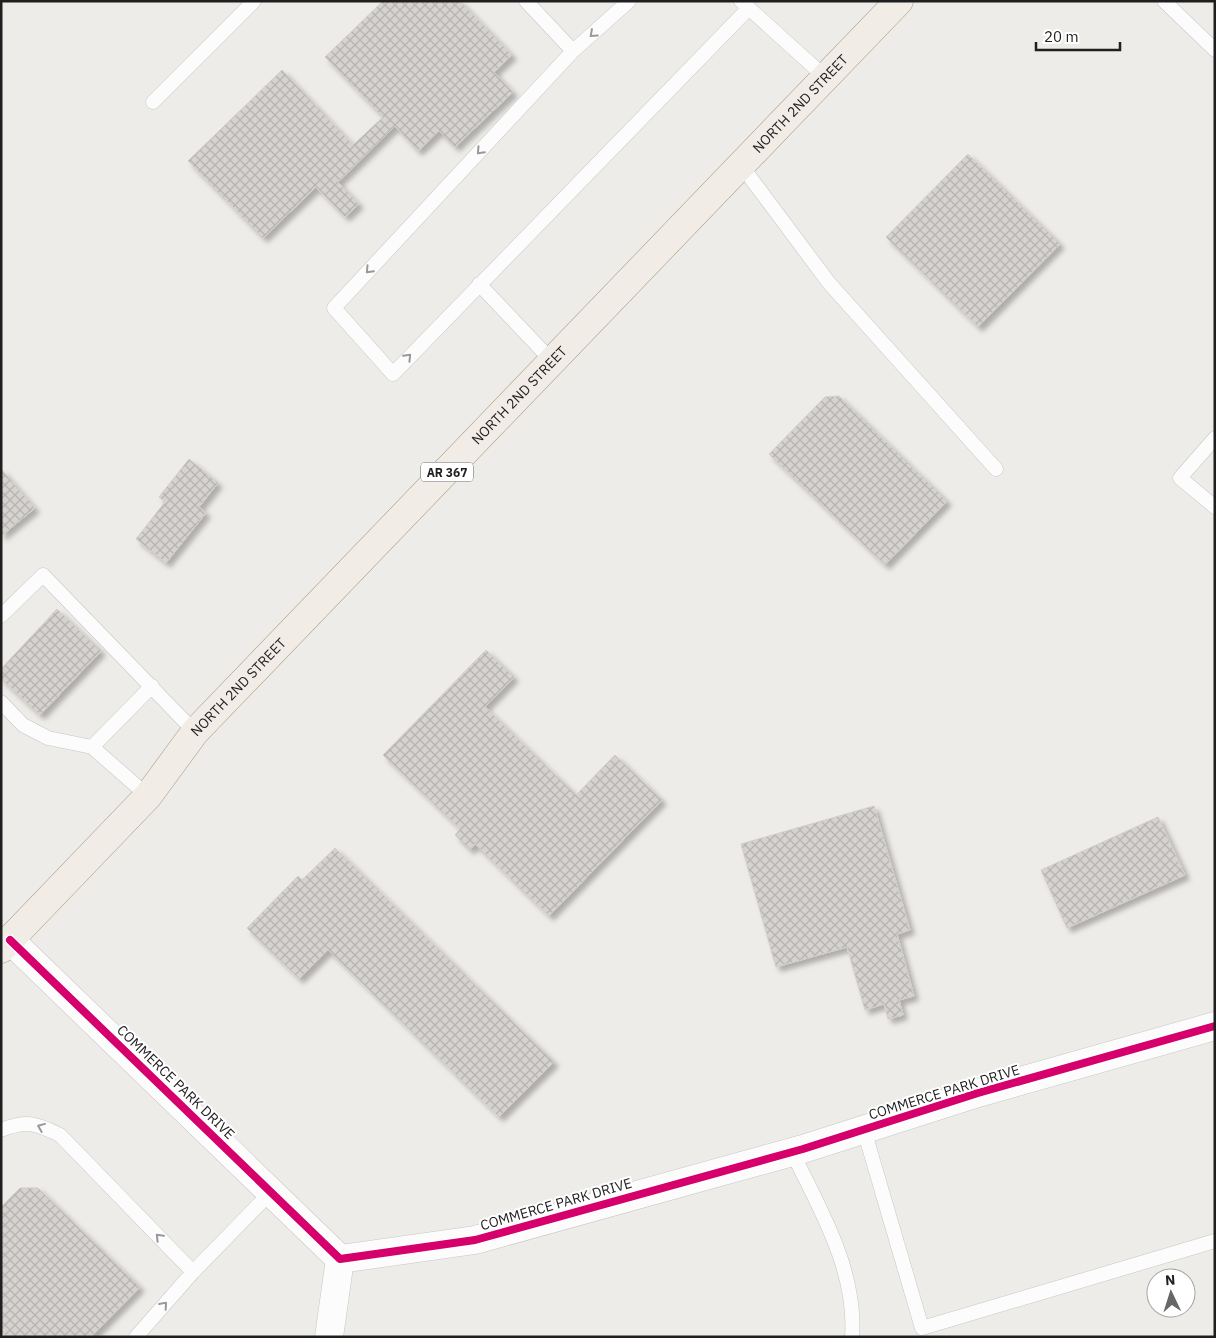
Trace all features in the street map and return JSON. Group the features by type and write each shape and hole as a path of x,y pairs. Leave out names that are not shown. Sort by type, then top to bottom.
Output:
{"main road":[{"name":"NORTH 2ND STREET","path":"6,944 148,796 195,732 899,1"}],"street":[{"name":"COMMERCE PARK DRIVE","path":"6,944 272,1192 340,1259 475,1240 792,1152 978,1093 1215,1026"},
{"path":"329,1337 340,1259"}],"lane":[{"path":"153,102 254,1"},
{"path":"526,1 573,51"},
{"path":"1164,1 1215,50"},
{"path":"626,2 573,51 334,308 393,374 744,5 825,77"},
{"path":"741,165 829,283 996,468"},
{"path":"479,284 553,362"},
{"path":"1215,438 1180,478 1215,507"},
{"path":"1,616 43,575 195,732"},
{"path":"92,747 152,686"},
{"path":"1,702 23,725 48,738 92,747 148,796"},
{"path":"1,1130 19,1123 37,1124 60,1135 192,1272"},
{"path":"864,1130 922,1328 1215,1241"},
{"path":"792,1152 822,1212 847,1278 854,1322 852,1337"},
{"path":"136,1337 192,1272 272,1192"}],"building":[{"path":"383,1 460,1 512,55 494,72 513,92 455,147 439,131 418,151 395,126 338,182 359,204 345,217 316,187 263,238 188,161 282,70 353,145 383,117 325,57"},
{"path":"968,154 1060,244 978,327 886,237"},
{"path":"839,396 947,501 885,565 769,454 825,397"},
{"path":"189,459 218,483 199,507 206,513 166,563 136,539 165,502 159,497"},
{"path":"1,469 35,508 1,536"},
{"path":"57,609 101,651 40,715 1,679 1,669"},
{"path":"486,650 514,677 485,707 576,795 615,755 662,800 549,916 475,844 470,850 455,835 460,829 383,755"},
{"path":"874,806 910,930 897,934 914,996 899,1000 903,1015 888,1019 884,1004 865,1010 847,947 776,967 741,844"},
{"path":"1158,817 1185,875 1067,928 1041,870"},
{"path":"335,848 554,1062 499,1117 328,950 299,979 247,928 298,876 302,880"},
{"path":"20,1188 38,1188 140,1287 91,1337 7,1337 1,1331 1,1207"}],"cycle path":[{"path":"10,940 340,1259 475,1240 803,1149 978,1093 1215,1026"}]}
